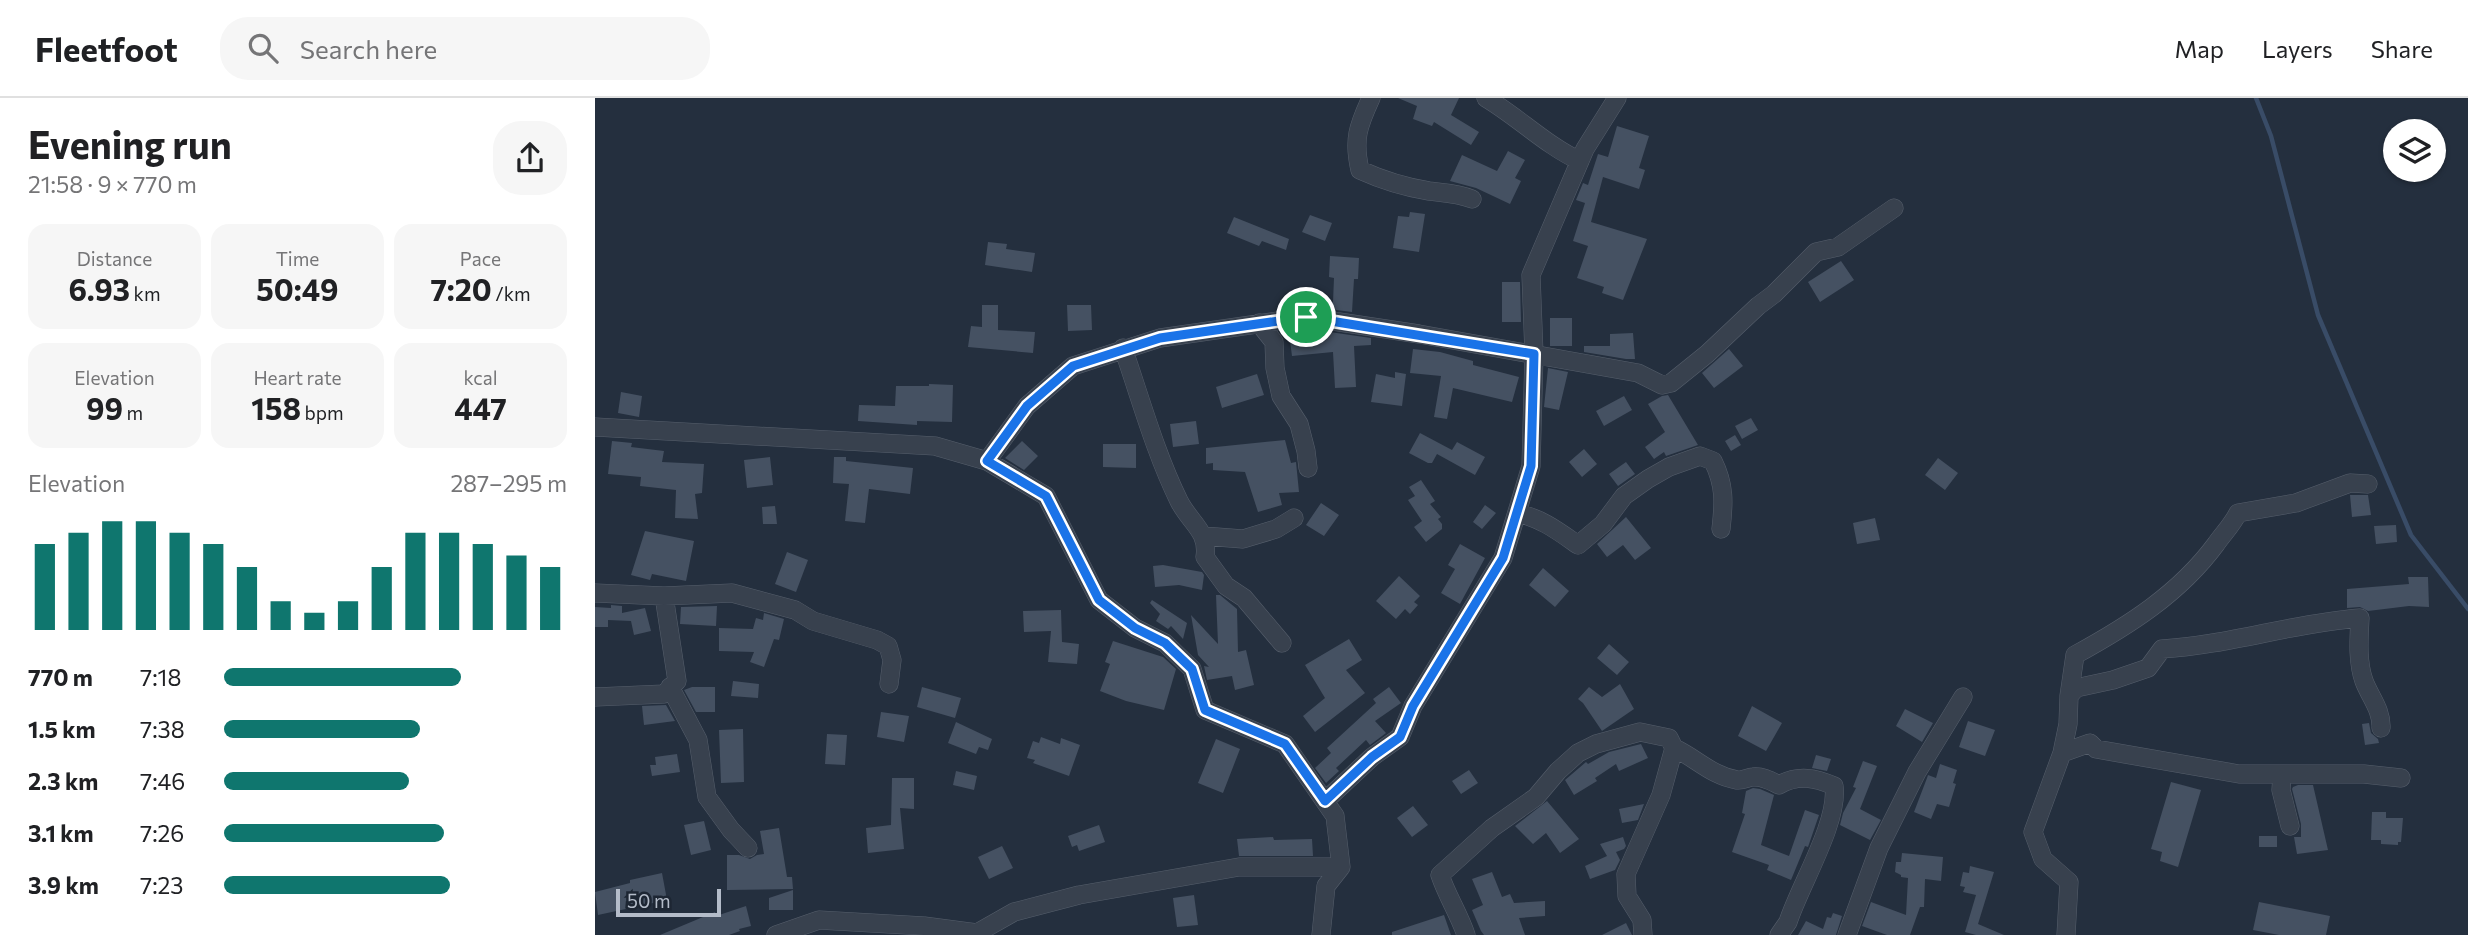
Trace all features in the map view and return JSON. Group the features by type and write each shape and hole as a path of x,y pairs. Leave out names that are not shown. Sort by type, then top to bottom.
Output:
{"street":[{"path":"1371,98 1358,127 1356,150 1360,170 1383,181 1429,191 1461,194 1472,199"},
{"path":"1486,98 1524,122 1562,153 1580,161"},
{"path":"1325,801 1372,757 1400,737 1413,706 1503,558 1531,466 1534,354 1531,275 1580,161 1617,98"},
{"path":"987,461 1027,406 1073,366 1160,338 1306,317 1534,354 1638,373 1662,385 1671,383 1774,294 1817,252 1838,247 1894,208"},
{"path":"1259,323 1274,342 1275,368 1281,396 1299,424 1308,468"},
{"path":"1123,348 1164,470 1186,516 1204,536 1207,544 1205,557 1226,586 1244,598 1282,643"},
{"path":"595,427 935,446 987,461 1046,496 1099,600 1135,628 1165,643 1192,669 1205,710 1285,744 1335,816 1341,867 1326,886 1321,935"},
{"path":"1517,513 1543,522 1578,545 1603,524 1624,496 1669,467 1700,456 1713,461 1721,477 1724,502 1721,529"},
{"path":"2066,935 2069,882 2043,859 2033,832 2069,724 2069,696 2075,655 2116,633 2187,579 2206,559 2238,513 2296,503 2350,484 2368,484"},
{"path":"1204,536 1243,539 1276,529 1294,518"},
{"path":"595,593 664,596 732,593 795,610 813,621 877,640 888,646 892,660 889,684"},
{"path":"595,697 664,694 677,681 664,596"},
{"path":"2069,696 2076,688 2148,668 2162,649 2197,647 2305,624 2360,618 2359,646 2363,679 2381,719 2381,728"},
{"path":"670,687 698,740 707,797 748,848"},
{"path":"1847,935 1879,848 1917,772 1963,697"},
{"path":"1466,935 1440,875 1492,828 1536,797 1578,753 1596,744 1640,732 1669,738 1674,748 1689,754 1710,771 1740,780 1767,778 1780,785 1790,778 1805,778 1822,780 1834,786 1836,798 1830,818 1788,922 1779,935"},
{"path":"2061,753 2089,743 2096,749 2239,774 2364,774 2401,778"},
{"path":"1643,935 1642,920 1627,896 1626,874 1661,795 1674,748"},
{"path":"2282,774 2281,790 2290,826"},
{"path":"776,935 819,920 924,926 977,934 1014,912 1079,895 1239,867 1341,867"}],"building":[{"path":"1398,98 1459,98 1451,115 1479,132 1471,145 1434,122 1432,126 1413,119 1417,106"},
{"path":"1617,126 1649,136 1639,168 1645,170 1639,189 1603,177 1591,222 1647,239 1623,300 1602,293 1604,287 1577,278 1588,246 1573,241 1585,203 1576,200 1583,183 1588,185 1598,154 1608,157"},
{"path":"1508,151 1525,160 1515,178 1521,181 1510,204 1476,188 1450,181 1462,155 1497,171"},
{"path":"1410,212 1425,214 1419,252 1393,248 1398,216 1409,217"},
{"path":"1310,215 1332,223 1325,241 1302,232"},
{"path":"1234,217 1289,239 1286,250 1262,241 1259,246 1227,233"},
{"path":"988,242 1007,244 1006,249 1035,253 1032,272 985,265"},
{"path":"1330,256 1359,258 1358,279 1354,279 1352,312 1321,308 1321,302 1333,302 1334,278 1329,277"},
{"path":"1841,261 1854,280 1820,302 1808,282"},
{"path":"1502,282 1520,282 1521,322 1502,322"},
{"path":"982,305 998,305 998,330 1035,332 1033,353 968,347 971,326 982,327"},
{"path":"1067,305 1091,305 1092,330 1068,331"},
{"path":"1550,318 1572,318 1572,346 1550,346"},
{"path":"1316,330 1371,338 1371,345 1354,346 1356,387 1335,388 1333,352 1292,356 1289,333"},
{"path":"1633,333 1635,359 1584,352 1584,346 1610,346 1610,334"},
{"path":"1413,349 1440,352 1473,361 1473,365 1519,377 1512,402 1453,388 1447,419 1434,417 1441,376 1410,373"},
{"path":"1729,349 1743,366 1714,388 1702,373"},
{"path":"1548,368 1568,372 1559,410 1544,407"},
{"path":"1395,372 1406,374 1402,406 1371,402 1376,374 1395,378"},
{"path":"1257,374 1264,395 1222,408 1216,387"},
{"path":"953,385 952,422 917,421 917,425 858,421 859,405 895,406 896,386"},
{"path":"621,392 642,396 639,417 618,413"},
{"path":"1668,395 1698,445 1666,456 1664,452 1654,459 1645,447 1665,432 1648,404"},
{"path":"1624,396 1632,410 1604,426 1596,411"},
{"path":"1751,418 1758,430 1742,439 1735,426"},
{"path":"1196,421 1199,444 1173,447 1170,424"},
{"path":"1420,433 1452,450 1457,442 1485,457 1475,475 1437,454 1432,463 1428,463 1409,453"},
{"path":"1735,435 1741,445 1731,451 1725,441"},
{"path":"1285,440 1291,463 1296,462 1299,492 1279,493 1282,505 1258,512 1245,472 1213,470 1213,463 1206,464 1206,448"},
{"path":"612,441 632,443 631,447 664,451 662,462 704,464 702,493 695,494 698,519 675,518 676,490 640,486 641,477 608,474"},
{"path":"1022,441 1038,456 1024,470 1005,458"},
{"path":"1103,444 1136,444 1136,468 1103,467"},
{"path":"1584,449 1597,464 1582,477 1569,462"},
{"path":"770,457 773,485 747,488 744,460"},
{"path":"834,457 846,457 846,461 913,468 910,494 869,489 865,523 845,521 849,484 833,483"},
{"path":"1938,458 1958,473 1945,490 1925,475"},
{"path":"1626,462 1635,474 1618,486 1609,474"},
{"path":"1421,480 1435,501 1430,504 1441,517 1438,519 1442,524 1442,529 1426,542 1414,527 1422,521 1408,500 1415,496 1409,487"},
{"path":"2350,495 2368,495 2371,515 2352,517"},
{"path":"1321,503 1339,515 1324,536 1306,525"},
{"path":"1485,505 1496,513 1482,529 1473,522"},
{"path":"775,506 777,524 763,524 762,507"},
{"path":"1626,517 1651,548 1635,560 1623,545 1607,557 1597,544"},
{"path":"1875,518 1880,540 1857,544 1853,523"},
{"path":"2396,525 2397,542 2376,544 2374,526"},
{"path":"645,531 694,541 686,581 652,574 650,580 631,575"},
{"path":"1460,544 1485,558 1460,604 1441,593 1455,569 1448,565"},
{"path":"787,552 808,560 796,592 775,584"},
{"path":"1163,565 1202,572 1202,590 1179,585 1155,587 1153,566"},
{"path":"1543,568 1569,591 1555,607 1529,585"},
{"path":"1399,576 1420,596 1414,602 1418,605 1410,614 1405,609 1396,619 1376,601"},
{"path":"2408,577 2428,577 2429,607 2409,606 2368,611 2360,607 2347,608 2347,589 2409,584"},
{"path":"1216,595 1220,595 1237,609 1238,652 1246,650 1254,685 1235,690 1232,676 1207,680 1204,666 1209,667 1198,655 1191,615 1218,644"},
{"path":"1152,600 1187,623 1183,639 1171,626 1168,629 1156,621 1160,614 1150,603"},
{"path":"611,605 622,606 622,613 645,608 651,631 634,635 631,621 608,620 608,627 595,627 595,607 611,608"},
{"path":"717,606 716,626 680,624 681,607"},
{"path":"1061,610 1062,642 1079,644 1077,664 1048,662 1051,631 1024,632 1023,611"},
{"path":"764,613 784,619 779,640 774,639 764,667 750,662 754,652 719,651 719,628 753,629 756,618 763,620"},
{"path":"1349,639 1362,660 1346,670 1365,693 1315,732 1303,716 1325,698 1305,665"},
{"path":"1113,641 1163,657 1176,669 1164,710 1126,701 1100,691 1110,664 1105,662"},
{"path":"1609,644 1629,662 1617,675 1597,658"},
{"path":"733,681 759,684 758,698 731,696"},
{"path":"1620,684 1634,709 1602,731 1578,699 1589,687 1602,697"},
{"path":"692,687 715,687 715,712 696,712 684,690"},
{"path":"922,687 961,698 955,718 917,707"},
{"path":"1389,687 1401,703 1375,721 1386,733 1370,745 1366,740 1336,768 1339,771 1326,783 1315,768 1331,753 1327,748 1376,703 1373,699"},
{"path":"666,705 675,721 644,725 642,706"},
{"path":"1752,706 1782,723 1766,751 1738,736"},
{"path":"1905,709 1933,723 1922,742 1896,726"},
{"path":"881,712 909,716 904,742 877,737"},
{"path":"1968,721 1995,730 1985,756 1959,747"},
{"path":"956,722 992,739 988,750 979,747 976,754 948,743"},
{"path":"2369,723 2371,733 2379,743 2365,745 2362,724"},
{"path":"743,729 744,782 721,783 719,730"},
{"path":"827,734 847,735 845,765 825,764"},
{"path":"1041,737 1060,744 1061,738 1080,745 1069,776 1033,763 1035,760 1027,758 1033,741 1039,743"},
{"path":"1216,739 1240,749 1223,793 1198,783"},
{"path":"1641,744 1648,758 1619,771 1616,764 1595,778 1597,781 1574,795 1565,780 1586,762 1588,764 1609,752"},
{"path":"677,754 680,772 652,776 650,765 656,765 655,757"},
{"path":"1816,755 1831,759 1827,771 1812,768"},
{"path":"1863,761 1877,766 1860,809 1881,820 1870,840 1840,825 1856,788 1853,787"},
{"path":"1940,764 1957,770 1953,783 1956,784 1949,807 1937,804 1931,819 1914,812 1928,775 1936,778"},
{"path":"1469,770 1478,783 1461,794 1452,781"},
{"path":"956,771 977,776 974,790 953,785"},
{"path":"892,778 914,778 914,809 900,808 904,849 868,853 866,828 891,825"},
{"path":"2171,782 2201,790 2178,867 2160,861 2162,852 2151,849"},
{"path":"2298,785 2313,785 2328,850 2297,854 2294,837 2301,837 2301,824 2292,789"},
{"path":"1753,788 1774,795 1761,845 1789,856 1805,810 1819,815 1808,847 1805,846 1791,880 1767,870 1769,865 1732,852 1745,814 1742,813 1746,791"},
{"path":"1547,801 1579,839 1560,853 1546,833 1533,844 1515,826"},
{"path":"1644,804 1638,820 1622,823 1619,809"},
{"path":"1413,806 1428,825 1412,837 1397,818"},
{"path":"2372,812 2386,812 2386,818 2403,818 2401,842 2398,842 2398,845 2381,844 2381,840 2371,840"},
{"path":"704,821 711,850 691,855 684,825"},
{"path":"1099,825 1105,842 1079,851 1077,845 1072,847 1068,836"},
{"path":"779,828 787,877 792,877 793,889 727,890 727,855 750,859 764,854 760,831"},
{"path":"2259,836 2277,836 2277,847 2259,847"},
{"path":"1273,837 1274,840 1312,839 1313,856 1239,856 1237,839"},
{"path":"1623,837 1626,846 1616,852 1620,860 1615,870 1590,879 1585,866 1607,856 1600,844"},
{"path":"1002,846 1013,868 989,879 978,857"},
{"path":"1902,853 1943,857 1941,881 1925,879 1924,907 1920,907 1910,935 1887,935 1862,926 1871,902 1906,915 1908,878 1895,872 1896,862 1901,862"},
{"path":"1970,866 1994,872 1978,924 2004,935 1976,935 1965,932 1976,895 1963,892 1965,887 1960,886 1963,872 1969,873"},
{"path":"1492,872 1502,897 1510,894 1514,903 1545,901 1545,916 1519,918 1525,935 1484,935 1481,931 1472,910 1483,905 1472,879"},
{"path":"662,873 667,900 598,915 595,892"},
{"path":"793,890 793,910 769,910 769,898"},
{"path":"1194,895 1198,925 1177,927 1173,898"},
{"path":"2259,902 2330,916 2326,935 2279,935 2253,930"},
{"path":"746,906 751,926 729,935 660,935 715,912 716,916"},
{"path":"1833,913 1842,916 1836,935 1798,935 1806,921 1823,929 1827,917 1831,918"},
{"path":"1444,915 1451,935 1392,935 1392,932"},
{"path":"1626,923 1632,935 1602,935"}],"waterway":[{"path":"2256,98 2271,136 2318,315 2411,535 2468,609"}],"route":[{"path":"1306,317 1534,354 1531,466 1503,558 1413,706 1400,737 1372,757 1325,801 1285,744 1205,710 1192,669 1165,643 1135,628 1099,600 1046,496 987,461 1027,406 1073,366 1160,338 1306,317"}]}
